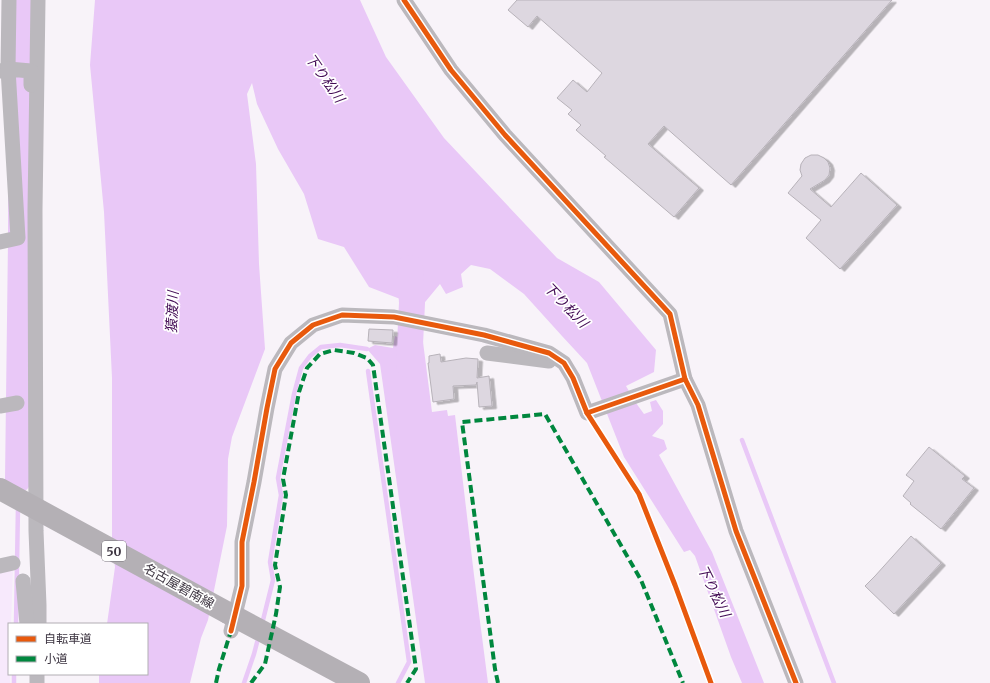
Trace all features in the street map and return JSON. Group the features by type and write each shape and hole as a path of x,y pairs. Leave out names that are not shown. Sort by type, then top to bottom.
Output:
{"main road":[{"name":"名古屋碧南線","path":"0,489 243,624 359,683"}],"street":[{"path":"0,242 18,238 6,70 8,0"},
{"path":"38,0 35,210 36,523 40,605 39,623"},
{"path":"404,0 451,70 505,135 670,314 680,381 698,406 736,531 796,683"},
{"path":"6,70 31,71 30,125 36,137"},
{"path":"243,624 242,542 275,369 291,343 313,325 342,315 394,316 484,335 549,353 564,363 573,378 587,413 680,381"},
{"path":"487,354 564,363"},
{"path":"0,406 16,403"},
{"path":"23,581 27,623"}],"shaded area":[{"path":"13,569 11,623 8,623 8,675 10,675 10,683 0,683 0,572"}],"water":[{"path":"95,0 360,0 386,57 444,138 557,258 599,282 656,350 654,372 626,386 644,414 652,411 650,402 656,400 663,411 663,424 652,436 664,440 667,449 659,455 712,552 764,683 742,683 731,657 695,556 690,550 684,552 624,457 587,363 524,294 490,269 471,265 461,274 463,287 446,294 440,284 421,307 369,287 344,247 318,239 304,194 278,149 257,104 252,83 247,94 256,164 259,264 265,349 232,437 228,459 227,526 208,620 201,638 190,683 99,683 99,675 148,675 148,623 107,623 115,567 112,546 112,378 104,212 90,65"},
{"path":"402,327 418,332 416,340 423,342 432,412 447,410 448,416 455,415 488,683 425,683 380,364 367,349 375,345 393,348 395,336 400,338"}],"building":[{"path":"517,0 892,0 731,185 664,126 648,144 699,188 674,217 604,157 606,156 576,130 581,125 568,114 572,110 557,98 573,80 587,92 602,73 537,16 528,27 508,10"},
{"path":"811,155 818,155 828,162 830,168 829,175 825,180 810,189 831,207 861,173 897,205 840,269 806,238 821,220 788,193 802,176 800,170 801,164 805,158"},
{"path":"369,329 393,330 392,343 368,341"},
{"path":"440,354 441,362 466,358 478,359 477,378 489,376 492,406 479,407 477,382 476,385 453,386 454,399 433,402 428,363 429,356"},
{"path":"929,447 965,476 962,479 974,488 941,529 910,504 911,503 903,496 914,481 906,475"},
{"path":"911,536 941,563 894,614 865,586"}],"waterway":[{"path":"18,480 21,240 21,0"},
{"path":"409,365 412,303 410,268"},
{"path":"262,624 273,580 270,562 281,495 278,478 294,394 301,368 310,356 321,347 340,345 367,349"},
{"path":"368,371 409,662 398,683"},
{"path":"742,440 834,683"},
{"path":"18,480 18,491"},
{"path":"16,623 18,506"},
{"path":"244,683 259,635"},
{"path":"14,675 14,683"}],"marked path":[{"path":"251,683 265,664 276,614 280,587 275,565 286,495 283,479 299,392 307,368 320,354 334,350 354,353 367,358 373,365 416,669 407,683"},
{"path":"498,683 462,422 545,414 641,580 683,683"},
{"path":"216,683 231,631"}],"cycle path":[{"path":"404,0 451,70 505,135 670,314 685,379 698,405 736,531 796,683"},
{"path":"231,631 242,586 242,542 275,369 291,343 313,325 342,315 394,317 484,335 549,353 564,363 573,378 587,413 685,379"},
{"path":"587,413 639,494 675,585 711,683"}],"water label":[{"name":"下り松川","path":"325,78"},
{"name":"下り松川","path":"566,305"},
{"name":"猿渡川","path":"172,312"},
{"name":"下り松川","path":"714,591"}]}
